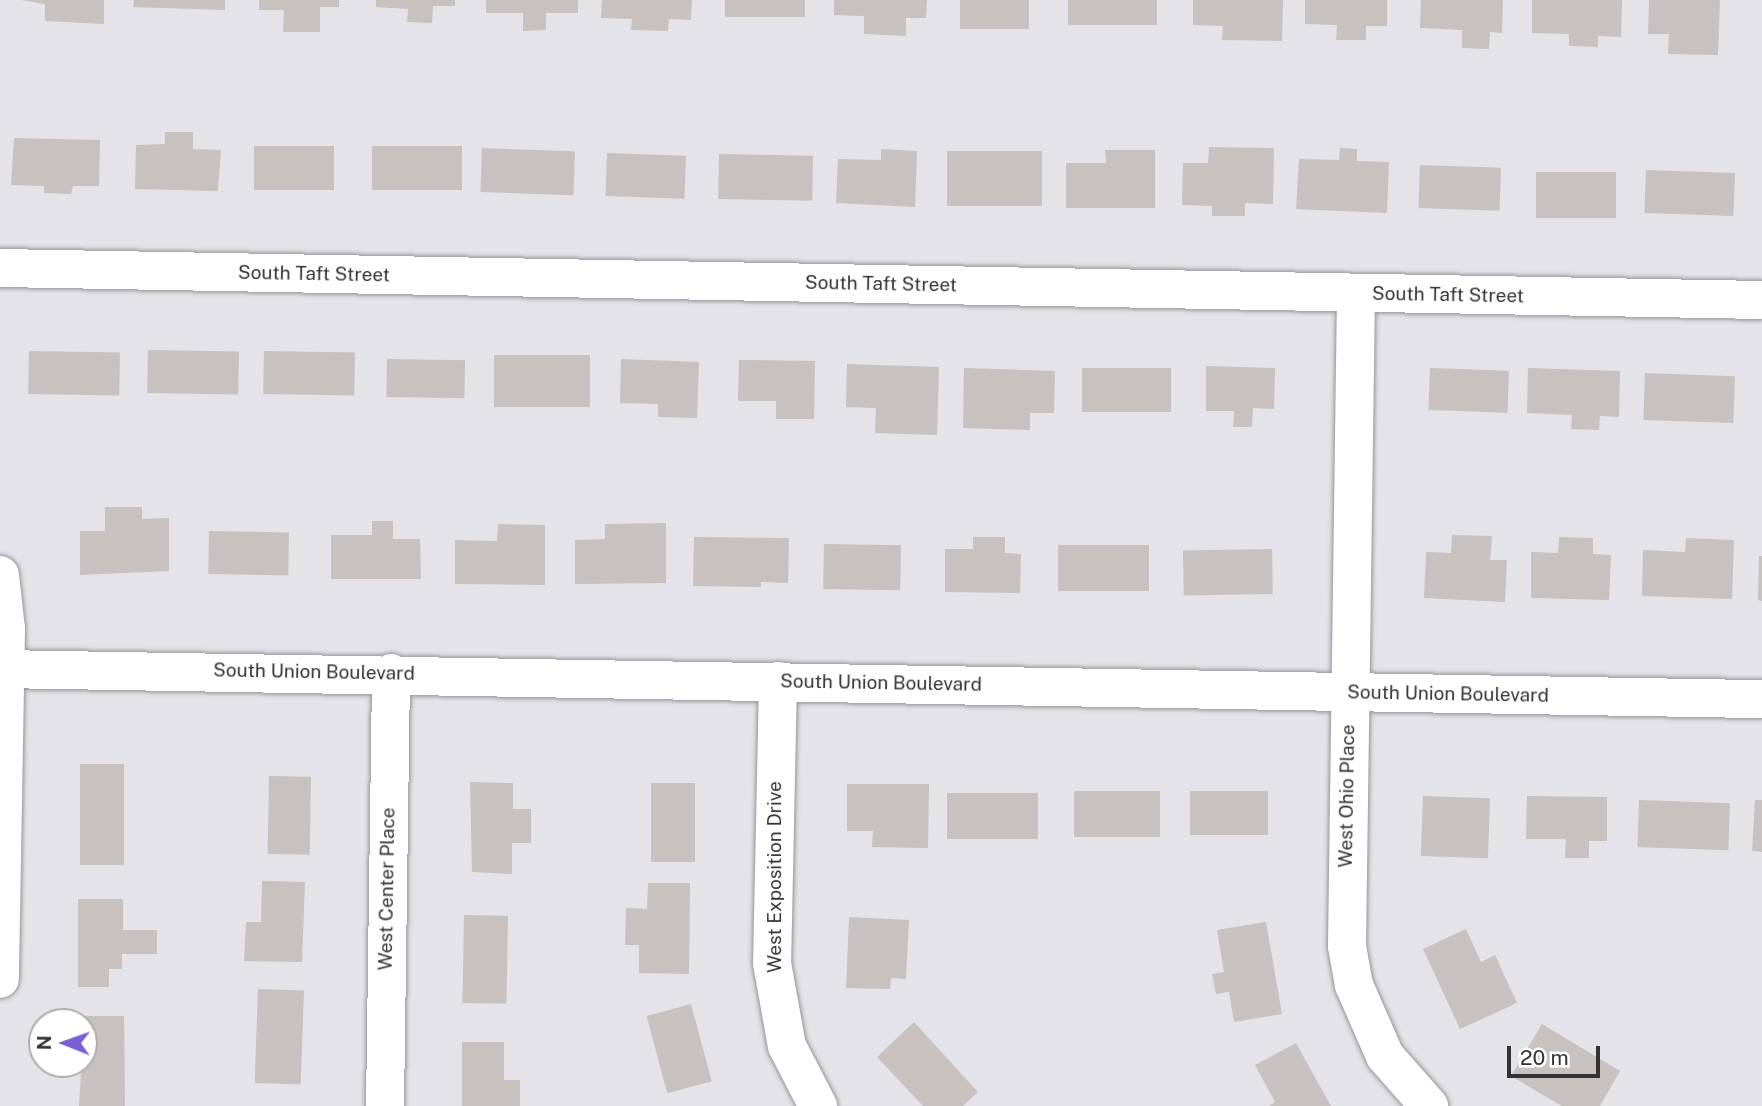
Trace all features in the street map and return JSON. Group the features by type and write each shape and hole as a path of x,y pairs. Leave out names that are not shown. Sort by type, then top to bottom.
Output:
{"street":[{"name":"South Taft Street","path":"0,268 1762,300"},
{"name":"West Ohio Place","path":"1356,293 1344,902 1354,985 1385,1056 1429,1106"},
{"path":"0,575 0,979"},
{"name":"South Union Boulevard","path":"2,670 391,673 1762,699"},
{"name":"West Center Place","path":"385,1106 391,673"},
{"name":"West Exposition Drive","path":"778,681 772,963 787,1046 818,1106"}],"building":[{"path":"21,0 104,0 104,24 45,21 45,4"},
{"path":"134,0 225,0 225,10 133,7"},
{"path":"259,0 339,0 339,7 320,7 320,32 283,32 284,10 259,10"},
{"path":"376,0 455,0 455,6 433,6 432,23 407,22 408,9 376,7"},
{"path":"486,0 578,0 578,13 546,13 546,30 523,31 523,13 486,13"},
{"path":"602,0 692,0 691,20 669,19 668,31 631,30 632,19 601,18"},
{"path":"725,0 805,0 805,17 725,17"},
{"path":"834,0 927,0 926,18 906,18 906,36 864,34 864,16 834,15"},
{"path":"960,0 1029,0 1029,29 960,29"},
{"path":"1068,0 1157,0 1157,25 1068,25"},
{"path":"1193,0 1283,0 1282,41 1222,40 1223,26 1193,25"},
{"path":"1305,0 1387,0 1387,26 1366,26 1366,40 1336,40 1337,25 1305,24"},
{"path":"1421,0 1503,0 1502,33 1490,32 1489,49 1462,48 1462,30 1420,28"},
{"path":"1532,0 1622,0 1621,37 1598,36 1598,47 1569,46 1569,34 1532,33"},
{"path":"1649,0 1720,0 1718,55 1668,54 1669,34 1648,34"},
{"path":"165,132 193,132 193,149 221,150 218,191 135,189 136,145 165,144"},
{"path":"14,138 100,140 99,186 73,186 71,194 44,193 44,186 11,185"},
{"path":"254,146 334,146 334,190 254,190"},
{"path":"372,146 462,146 462,190 372,190"},
{"path":"1209,147 1274,148 1273,204 1245,203 1245,216 1212,216 1212,206 1182,205 1183,163 1208,163"},
{"path":"482,148 575,151 573,195 480,192"},
{"path":"1340,148 1357,149 1357,161 1389,162 1387,213 1296,209 1299,159 1339,160"},
{"path":"881,149 917,151 915,207 836,203 838,159 881,160"},
{"path":"1105,150 1155,150 1155,208 1066,208 1066,163 1106,163"},
{"path":"947,151 1042,151 1042,206 947,206"},
{"path":"607,153 686,156 684,199 605,196"},
{"path":"719,154 813,156 812,201 718,199"},
{"path":"1420,165 1501,168 1499,211 1418,208"},
{"path":"1646,170 1735,173 1733,216 1644,213"},
{"path":"1536,172 1616,172 1616,218 1536,218"},
{"path":"148,350 239,352 238,395 147,393"},
{"path":"29,351 120,353 119,396 28,394"},
{"path":"264,351 355,353 354,396 263,394"},
{"path":"494,355 590,355 590,407 494,407"},
{"path":"387,359 465,360 464,398 386,397"},
{"path":"621,359 699,362 697,418 658,417 658,404 620,403"},
{"path":"739,360 815,361 814,419 776,419 776,401 738,401"},
{"path":"847,364 939,367 937,435 875,433 876,408 846,407"},
{"path":"1206,366 1275,368 1274,409 1253,408 1252,427 1233,427 1234,411 1206,411"},
{"path":"964,368 1055,371 1054,413 1030,413 1030,430 963,428"},
{"path":"1082,368 1171,368 1171,412 1082,412"},
{"path":"1430,368 1509,371 1507,413 1429,410"},
{"path":"1528,368 1620,371 1619,417 1600,416 1599,430 1571,429 1572,415 1527,413"},
{"path":"1645,373 1735,376 1733,423 1643,420"},
{"path":"105,507 142,507 142,519 169,518 169,571 80,575 80,531 105,531"},
{"path":"372,521 393,521 393,539 420,539 421,579 331,579 331,535 372,535"},
{"path":"666,523 666,583 575,584 575,540 605,539 605,524"},
{"path":"498,524 545,525 545,585 455,584 455,540 497,541"},
{"path":"209,531 289,532 288,575 208,574"},
{"path":"1452,535 1492,536 1490,560 1507,560 1505,602 1424,598 1426,552 1451,553"},
{"path":"694,537 789,538 788,583 761,582 761,587 693,586"},
{"path":"973,537 1005,537 1005,553 1021,554 1020,593 945,592 945,549 973,549"},
{"path":"1559,537 1593,538 1593,554 1611,555 1609,600 1531,598 1531,552 1558,553"},
{"path":"1686,538 1734,540 1732,599 1642,596 1643,550 1685,552"},
{"path":"824,544 901,545 900,590 823,589"},
{"path":"1058,545 1149,545 1149,591 1058,591"},
{"path":"1272,549 1273,594 1184,596 1183,551"},
{"path":"1759,556 1762,556 1762,601 1758,600"},
{"path":"80,764 124,764 124,865 80,865"},
{"path":"269,776 311,777 310,855 268,854"},
{"path":"470,782 513,783 513,809 531,809 531,843 512,843 512,874 472,872"},
{"path":"651,783 695,783 695,862 651,862"},
{"path":"847,784 929,784 928,848 872,847 873,831 847,831"},
{"path":"1074,791 1160,791 1160,837 1074,837"},
{"path":"1190,791 1268,791 1268,835 1190,835"},
{"path":"947,793 1038,793 1038,839 947,839"},
{"path":"1423,796 1490,798 1488,858 1421,856"},
{"path":"1527,796 1607,797 1607,841 1589,841 1589,858 1565,858 1566,839 1526,839"},
{"path":"1639,800 1730,803 1728,850 1637,847"},
{"path":"1755,800 1762,800 1762,852 1752,851"},
{"path":"262,881 305,882 302,962 244,961 246,922 261,922"},
{"path":"648,883 690,883 689,974 639,973 639,945 625,945 626,908 647,909"},
{"path":"78,899 123,899 123,930 157,930 157,954 122,954 122,969 109,969 109,987 78,987"},
{"path":"464,915 508,916 506,1004 462,1003"},
{"path":"849,917 909,920 906,979 891,978 890,989 846,988"},
{"path":"1266,922 1282,1014 1234,1022 1229,992 1216,994 1212,974 1224,972 1217,930"},
{"path":"1466,929 1481,962 1495,955 1517,1003 1460,1029 1423,949"},
{"path":"258,989 304,991 301,1085 255,1083"},
{"path":"691,1004 712,1081 667,1093 647,1016"},
{"path":"98,1016 124,1016 125,1106 79,1106 81,1078 98,1078"},
{"path":"914,1022 978,1092 963,1106 923,1106 877,1057"},
{"path":"1542,1024 1620,1071 1600,1106 1562,1106 1511,1076"},
{"path":"462,1042 504,1042 504,1080 520,1080 520,1106 462,1106"},
{"path":"1296,1043 1331,1106 1269,1106 1275,1102 1255,1065"}]}
